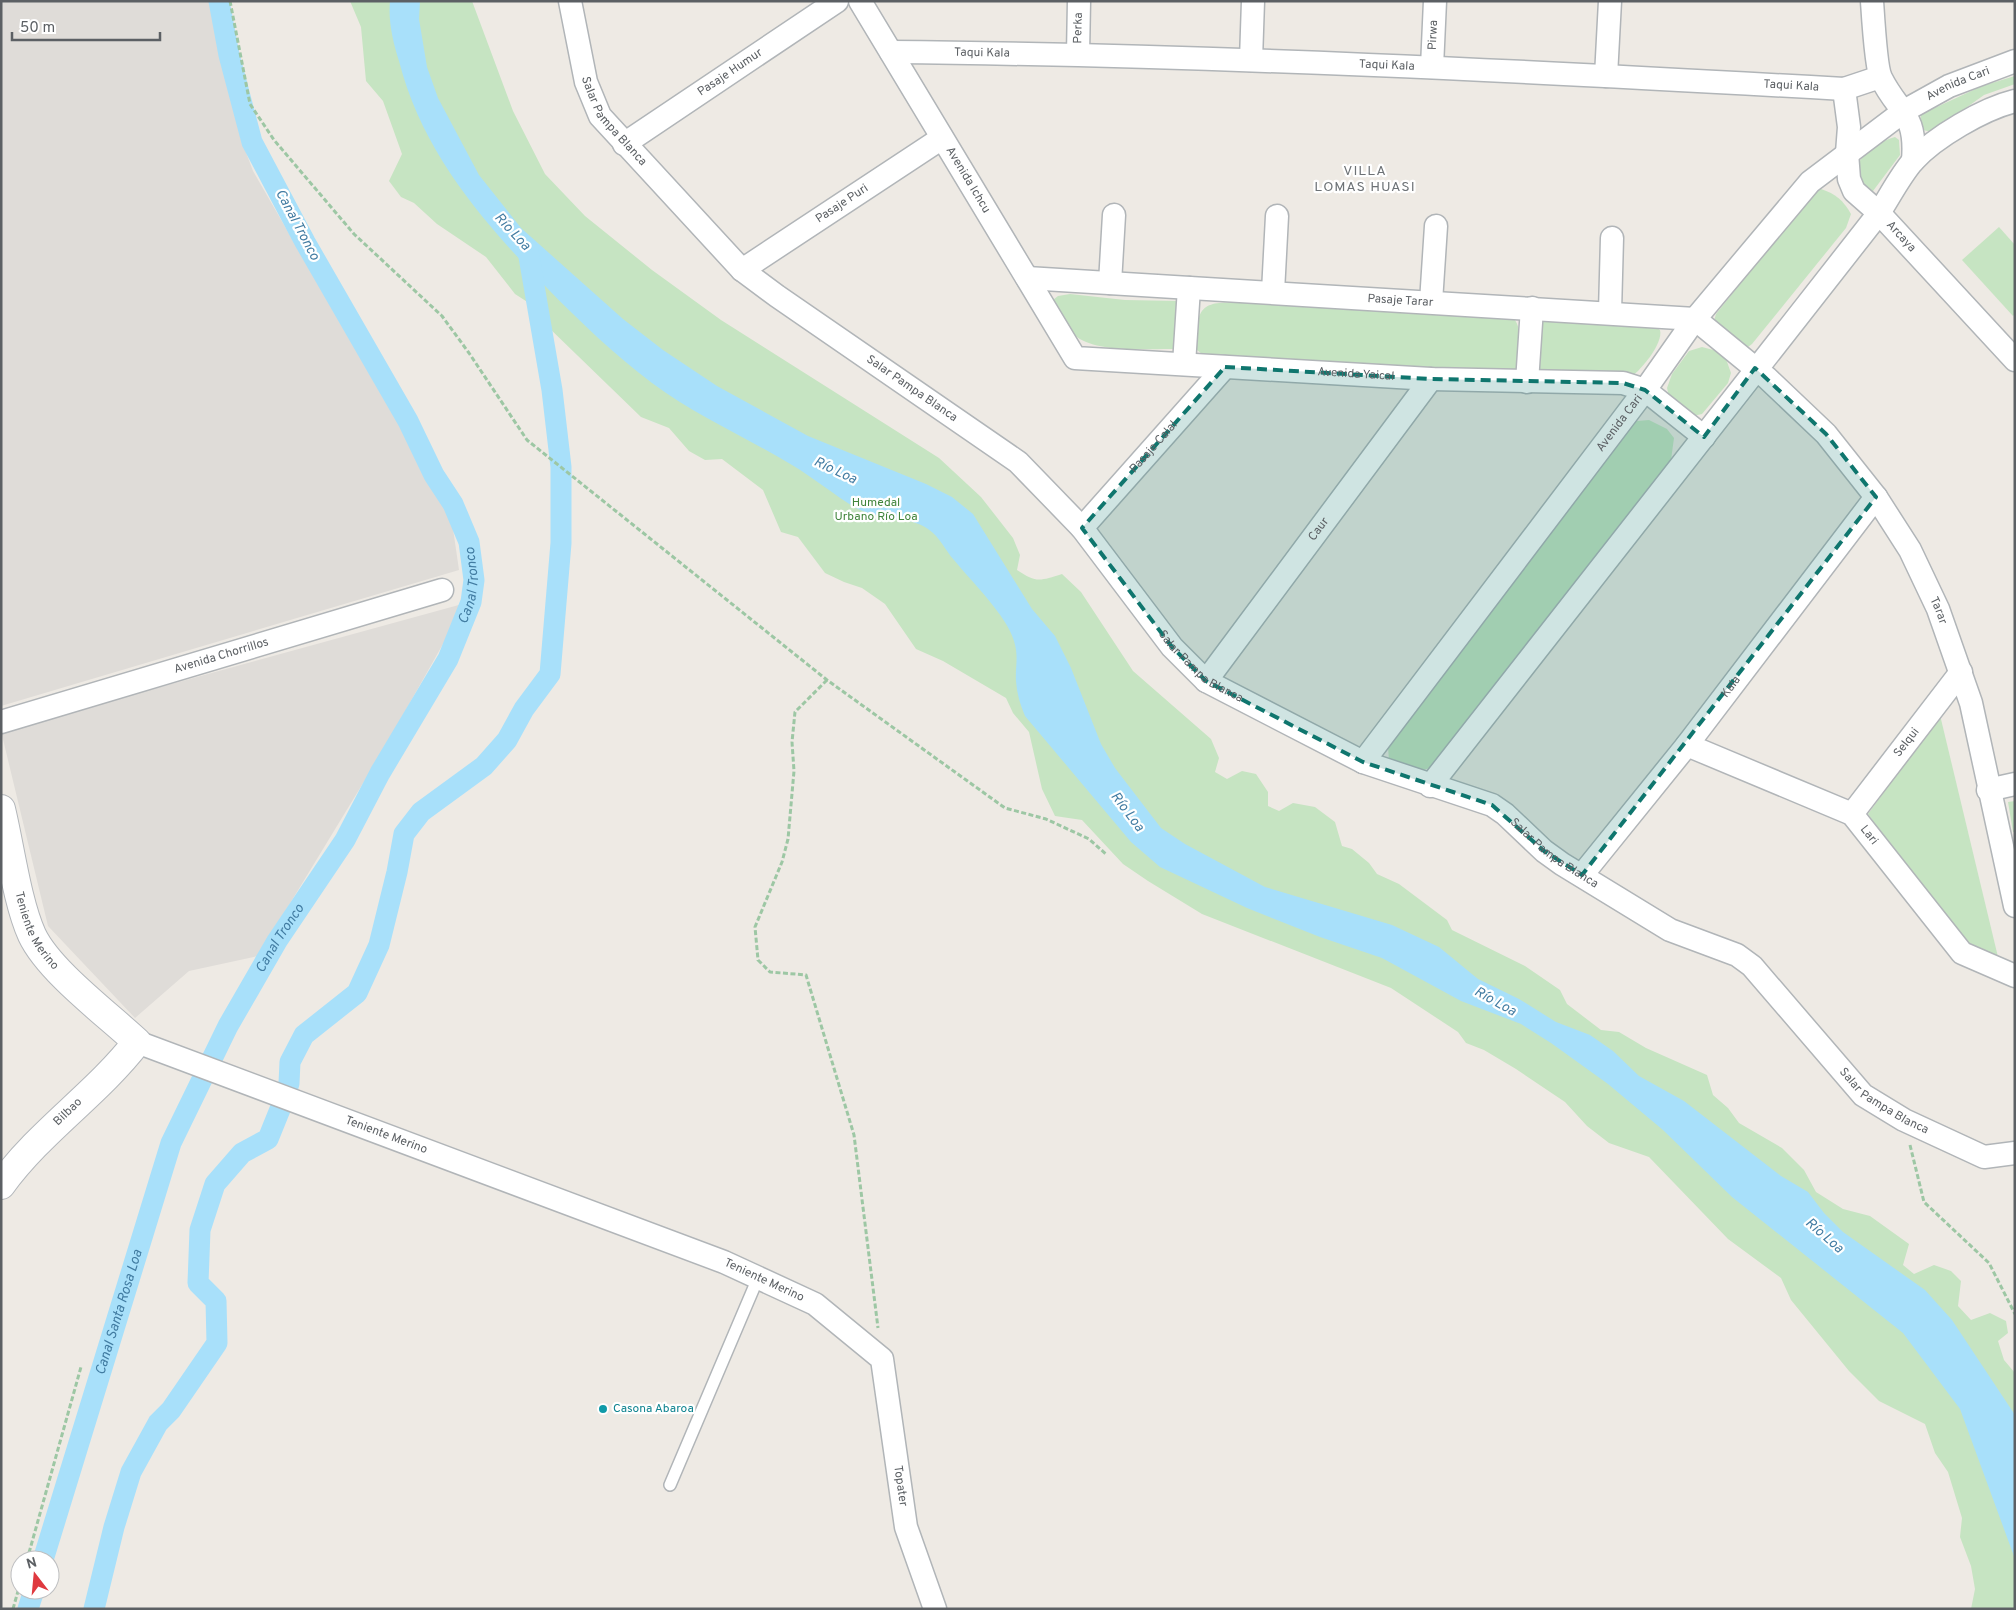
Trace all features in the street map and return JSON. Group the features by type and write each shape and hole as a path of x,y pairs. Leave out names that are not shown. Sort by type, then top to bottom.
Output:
{"street":[{"name":"Salar Pampa Blanca","path":"570,1 586,82 600,116 624,144 742,270 1018,462 1082,528 1172,647 1206,681 1363,762 1430,786 1492,805 1505,814 1544,850 1670,930 1737,955 1752,966 1863,1095 1904,1120 1984,1157 2015,1153"},
{"name":"Pasaje Humur","path":"624,144 837,1"},
{"name":"Avenida Ichcu","path":"860,1 1075,358"},
{"name":"Perka","path":"1078,54 1079,1"},
{"path":"1251,60 1253,1"},
{"name":"Pirwa","path":"1432,67 1435,1"},
{"path":"1606,76 1610,1"},
{"path":"1872,1 1880,77 1904,111 1912,130 1914,144 1913,162"},
{"name":"Taqui Kala","path":"892,52 1078,54 1432,67 1844,89 1880,77"},
{"name":"Avenida Cari","path":"1363,762 1645,390 1695,319 1810,182 1904,111 1949,86 2015,62"},
{"name":"Arcaya","path":"1844,89 1849,127 1848,179 1854,191 1879,213 2015,360"},
{"path":"1430,786 1704,437 1755,368 1879,213 1913,162 1943,136 2000,105 2015,100"},
{"name":"Pasaje Puri","path":"742,270 942,138"},
{"path":"1110,283 1114,215"},
{"path":"1273,292 1277,216"},
{"path":"1431,302 1436,226"},
{"path":"1610,312 1612,238"},
{"name":"Pasaje Tarar","path":"1027,278 1610,312 1695,319"},
{"path":"1184,364 1189,288"},
{"path":"1527,382 1532,308"},
{"path":"1695,319 1755,368"},
{"name":"Avenida Yaical","path":"1075,358 1431,380 1623,383 1645,390 1704,437"},
{"name":"Pasaje Calal","path":"1082,528 1225,367"},
{"name":"Tarar","path":"1755,368 1798,405 1826,434 1876,497 1924,578 1941,617 1971,703 1988,790 2008,843 2015,906"},
{"name":"Caur","path":"1206,681 1431,380"},
{"name":"Kala","path":"1582,875 1687,744 1876,497"},
{"name":"Avenida Chorrillos","path":"1,722 442,590"},
{"name":"Selqui","path":"1852,814 1961,672"},
{"name":"Lari","path":"1687,744 1852,814 1962,953 2015,976"},
{"path":"1988,790 2015,784"},
{"name":"Teniente Merino","path":"1,809 24,910 33,936 40,948 58,969 137,1042 724,1262 815,1304 882,1359"},
{"name":"Bilbao","path":"4,1179 41,1139 123,1060 137,1042"},
{"name":"Topater","path":"882,1359 906,1527 935,1609"}],"lane":[{"path":"670,1485 758,1278"}],"path":[{"path":"230,1 250,104 274,140 354,234 442,316 527,440 827,680 1005,808 1046,819 1089,840 1107,855"},
{"path":"827,680 795,712 792,742 794,771 788,839 782,862 755,927 758,960 770,972 806,975 854,1135 882,1359"},
{"path":"1904,1120 1924,1202 1989,1263 2015,1314"},
{"path":"30,1550 81,1367"}],"highlighted area":[{"path":"1225,367 1431,379 1623,383 1645,390 1704,437 1755,368 1826,434 1876,497 1582,875 1544,851 1492,805 1363,762 1206,681 1172,647 1082,528"}],"shaded area":[{"path":"1,1 214,1 241,139 253,171 451,515 459,570 1,706"},
{"path":"466,603 385,747 258,956 189,971 135,1018 48,926 1,731"}],"green space":[{"name":"Humedal Urbano Río Loa","path":"350,1 472,1 513,111 545,174 585,216 652,270 721,320 939,458 981,497 1013,538 1020,555 1017,570 1038,580 1062,574 1081,592 1133,671 1211,739 1219,758 1215,772 1227,779 1242,771 1256,774 1268,792 1268,806 1279,811 1293,803 1315,807 1335,822 1342,846 1352,849 1369,863 1377,874 1399,884 1447,920 1452,930 1525,966 1560,990 1567,1004 1601,1030 1619,1032 1646,1048 1707,1075 1713,1095 1728,1108 1739,1123 1782,1148 1804,1170 1816,1192 1843,1209 1870,1216 1909,1244 1903,1265 1914,1274 1934,1265 1951,1271 1961,1281 1958,1306 1971,1320 1990,1313 2006,1321 2008,1333 1998,1341 2004,1360 2015,1373 2015,1609 1971,1609 1975,1589 1971,1566 1960,1537 1962,1518 1948,1472 1935,1453 1925,1424 1879,1401 1849,1371 1791,1300 1781,1278 1728,1239 1649,1157 1609,1143 1587,1126 1565,1102 1516,1069 1484,1050 1466,1043 1458,1032 1391,988 1202,914 1123,864 1082,820 1055,816 1042,789 1029,732 1013,713 1006,698 943,661 916,649 885,604 862,588 825,573 798,537 781,532 763,490 722,459 705,460 689,451 669,428 641,417 545,324 529,303 515,294 486,257 437,224 414,203 401,197 389,181 402,154 383,101 366,81 361,27"},
{"path":"2015,76 2015,84 1984,95 1932,132 1923,130 1920,126 1921,115 1926,112 1982,86"},
{"path":"1895,137 1899,140 1900,155 1870,195 1865,197 1857,165 1873,148"},
{"path":"1821,189 1839,198 1848,209 1851,214 1846,228 1752,344 1744,350 1713,324 1716,314 1810,196"},
{"path":"1999,227 2015,245 2015,314 2013,316 1962,260"},
{"path":"1070,294 1125,300 1179,301 1179,349 1112,348 1099,346 1077,337 1064,322 1054,306 1053,300 1058,296"},
{"path":"1225,302 1513,317 1520,333 1521,358 1519,364 1512,372 1206,357 1197,350 1198,320 1207,306"},
{"path":"1540,321 1652,325 1660,330 1660,336 1655,350 1650,357 1628,379 1536,374"},
{"path":"1702,347 1717,351 1726,359 1731,373 1728,383 1702,414 1693,416 1671,405 1667,388 1672,374 1689,351"},
{"path":"1649,420 1667,429 1674,438 1671,460 1430,768 1413,773 1389,760 1388,747 1629,426 1637,421"},
{"path":"1940,715 1998,957 1956,938 1868,814"},
{"path":"2015,801 2015,832 2013,832 2008,802"}],"water":[{"name":"Río Loa","path":"390,1 420,1 419,19 427,67 438,98 479,175 521,228 623,319 663,350 717,386 808,436 926,484 952,497 973,514 1032,609 1055,636 1071,668 1101,744 1115,768 1161,828 1185,844 1265,887 1392,925 1439,947 1478,979 1519,999 1556,1022 1590,1035 1613,1051 1639,1076 1684,1101 1781,1176 1808,1192 1824,1213 1843,1232 1925,1290 1952,1320 2015,1415 2015,1559 1960,1409 1903,1333 1732,1197 1663,1130 1608,1084 1521,1024 1461,1001 1382,958 1320,937 1247,908 1160,867 1131,842 1025,716 1017,690 1016,652 1010,631 988,599 932,532 920,525 902,519 865,512 856,508 792,465 669,395 624,361 585,325 547,288 500,237 478,211 439,155 423,126 409,94 393,39 390,24"}],"waterway":[{"name":"Canal Tronco","path":"46,1550 171,1143 228,1026 277,941 345,840 380,773 448,659 471,602 474,580 469,542 453,504 434,475 408,421 305,242 252,142 229,55 219,1"},
{"name":"Río Loa","path":"94,1609 114,1527 131,1472 158,1423 171,1410 217,1343 216,1301 198,1283 200,1230 215,1184 242,1153 268,1139 285,1097 289,1083 290,1062 304,1035 357,993 379,945 397,872 404,834 421,812 484,766 507,740 524,709 550,674 561,543 561,467 552,390 528,251"},
{"name":"Canal Santa Rosa Loa","path":"28,1609 31,1600"}],"place":[{"name":"Casona Abaroa","path":"603,1409"}],"district":[{"name":"VILLA LOMAS HUASI","path":"1365,180"}]}
